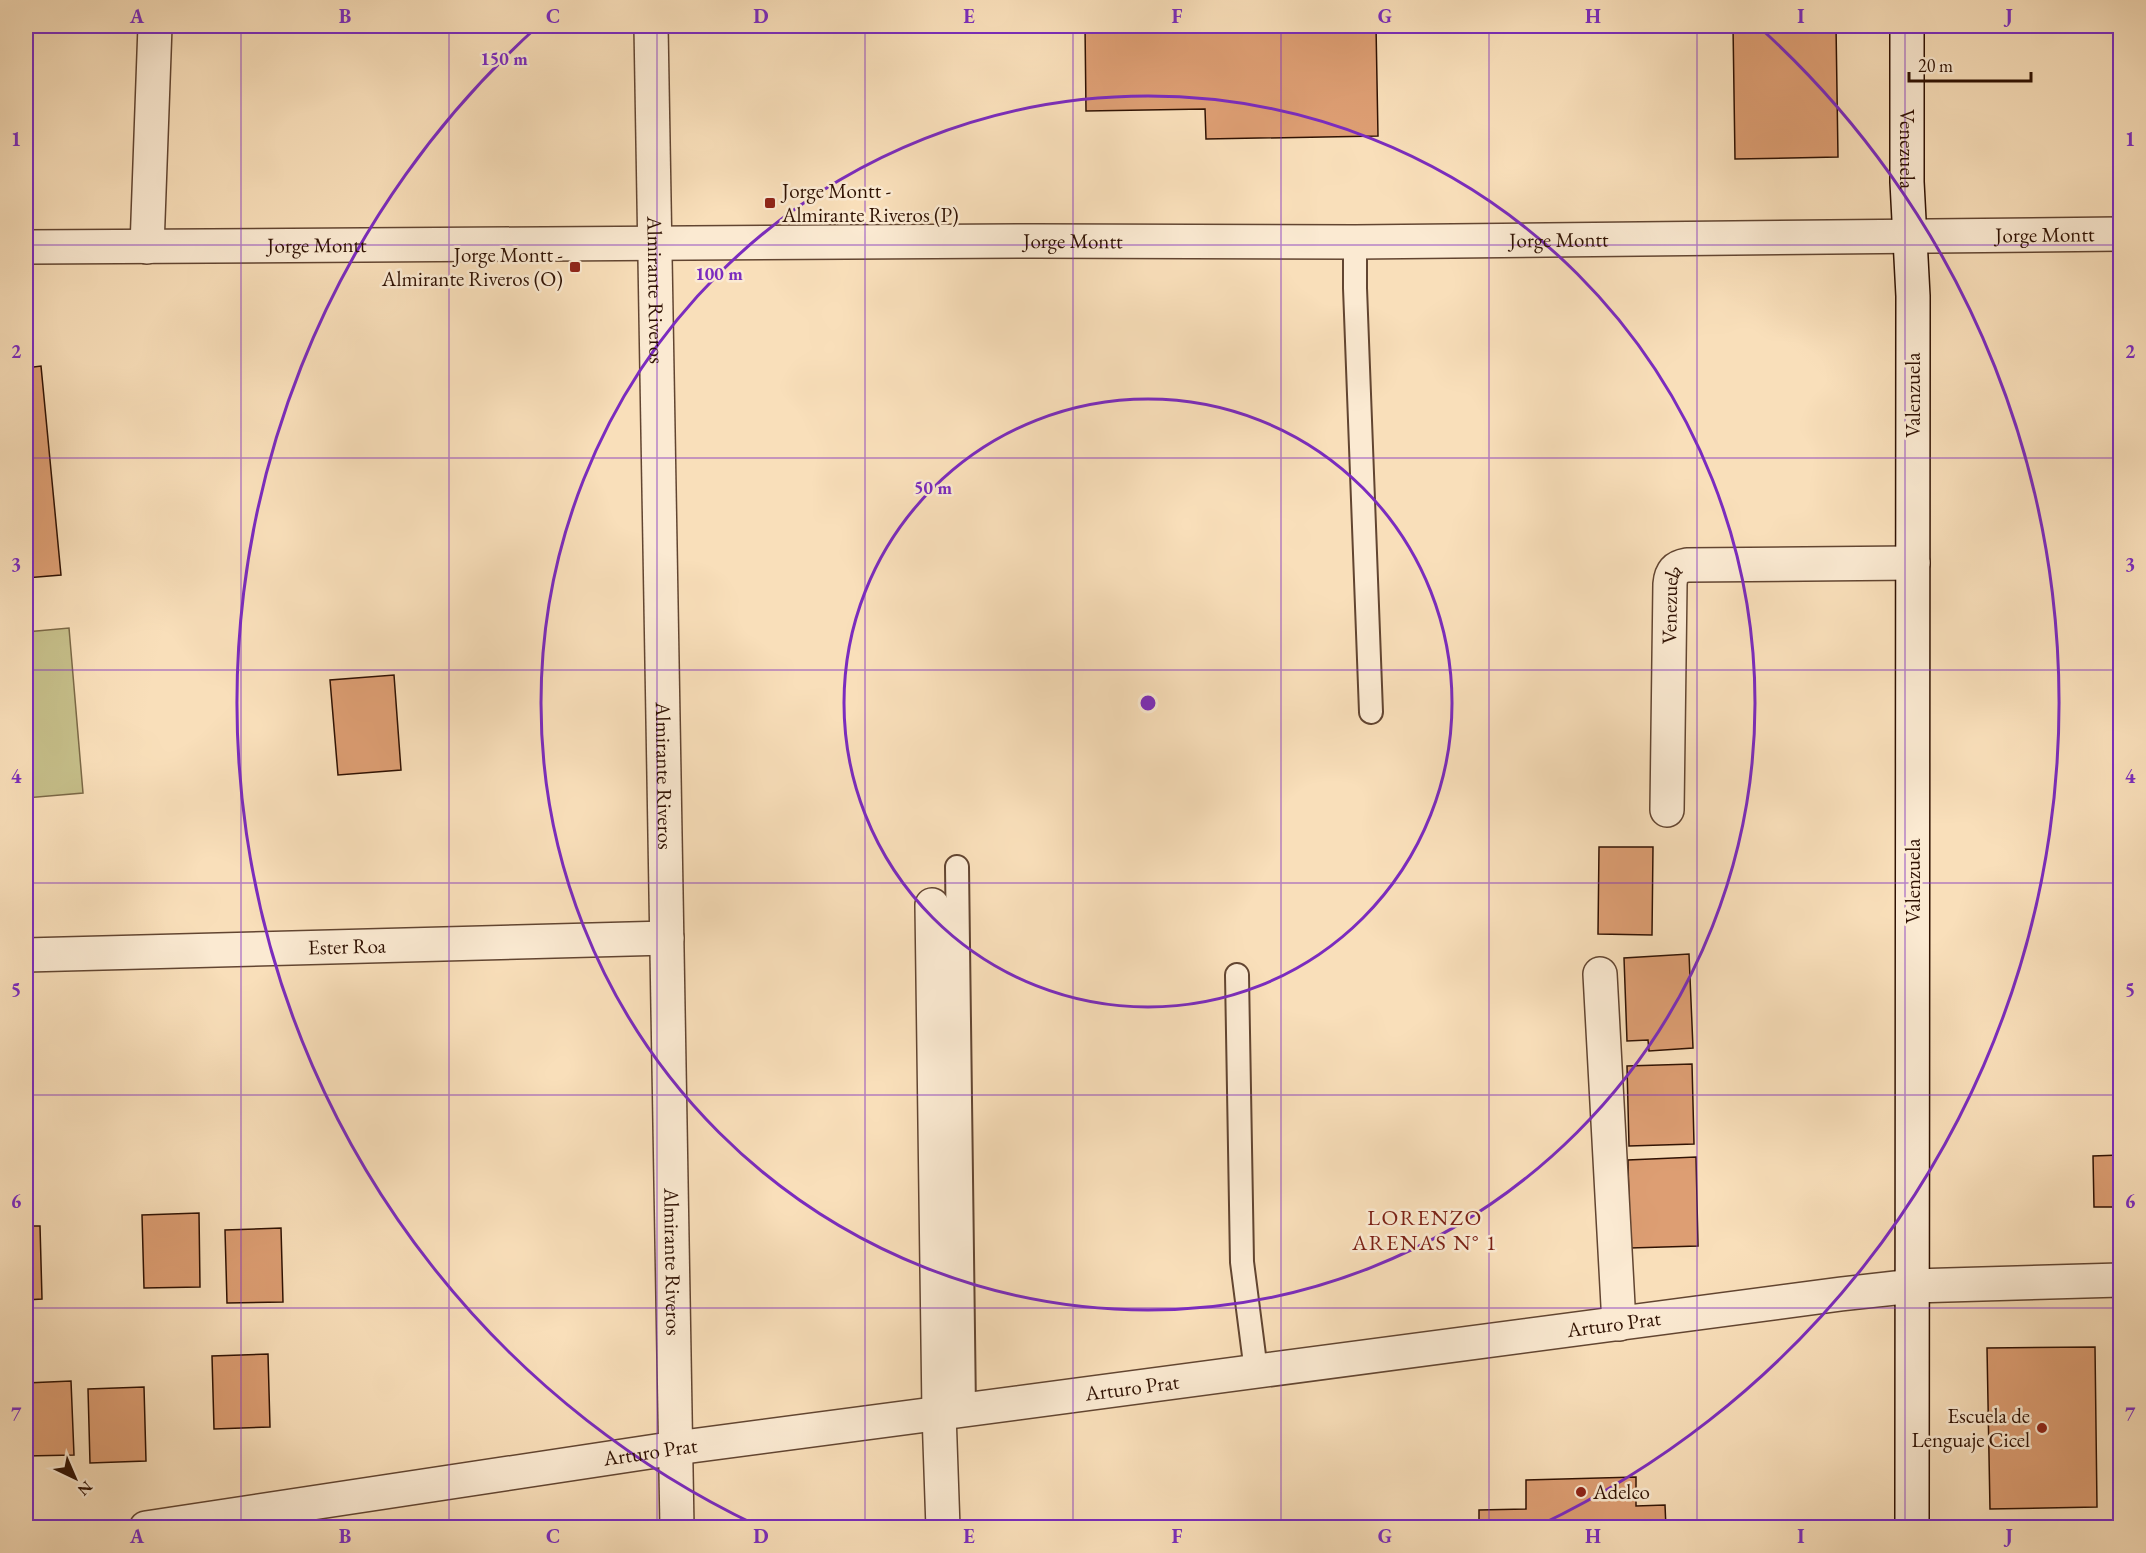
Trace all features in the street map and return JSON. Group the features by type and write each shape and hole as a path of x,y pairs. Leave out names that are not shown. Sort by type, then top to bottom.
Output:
{"street":[{"path":"147,247 155,26"},
{"name":"Almirante Riveros","path":"651,26 677,1527"},
{"name":"Venezuela","path":"1906,26 1909,235"},
{"name":"Jorge Montt","path":"26,247 1022,241 1355,242 2121,234"},
{"name":"Valenzuela","path":"1909,235 1913,296 1912,1527"},
{"name":"Venezuela","path":"1667,810 1670,584 1674,570 1687,565 1913,563"},
{"path":"932,905 951,1412 943,1527"},
{"name":"Ester Roa","path":"26,955 667,938"},
{"path":"1600,974 1619,1324"},
{"name":"Arturo Prat","path":"146,1527 676,1448 1913,1286 2121,1280"}],"lane":[{"path":"1355,242 1371,712"},
{"path":"951,1412 957,867"},
{"path":"1237,975 1242,1262 1256,1371"}],"shaded area":[{"path":"69,628 83,793 26,798 26,632"}],"building":[{"path":"1085,26 1376,26 1378,136 1206,139 1205,109 1086,111"},
{"path":"1733,26 1836,26 1838,157 1735,159"},
{"path":"41,366 61,575 26,578 26,368"},
{"path":"394,675 401,770 338,775 330,680"},
{"path":"1599,847 1653,847 1652,935 1598,934"},
{"path":"1689,954 1693,1048 1649,1051 1648,1040 1627,1041 1624,958"},
{"path":"1692,1064 1694,1144 1629,1146 1627,1066"},
{"path":"2120,1155 2120,1207 2094,1207 2093,1156"},
{"path":"1696,1157 1698,1246 1630,1248 1628,1160"},
{"path":"199,1213 200,1287 144,1288 142,1215"},
{"path":"26,1226 40,1226 42,1299 26,1300"},
{"path":"281,1228 283,1302 227,1303 225,1230"},
{"name":"Escuela de Lenguaje Cicel","path":"2095,1347 2097,1507 1990,1509 1987,1348"},
{"path":"268,1354 270,1427 214,1429 212,1356"},
{"path":"71,1381 74,1455 26,1456 26,1383"},
{"path":"144,1387 146,1461 90,1463 88,1389"},
{"name":"Adelco","path":"1636,1477 1636,1506 1665,1505 1666,1528 1479,1528 1479,1510 1526,1509 1526,1480"}],"place":[{"name":"Jorge Montt - Almirante Riveros (P)","path":"770,203"},
{"name":"Jorge Montt - Almirante Riveros (O)","path":"575,267"},
{"name":"Escuela de Lenguaje Cicel","path":"2042,1428"},
{"name":"Adelco","path":"1581,1492"}],"district":[{"name":"LORENZO ARENAS N° 1","path":"1425,1230"}]}
